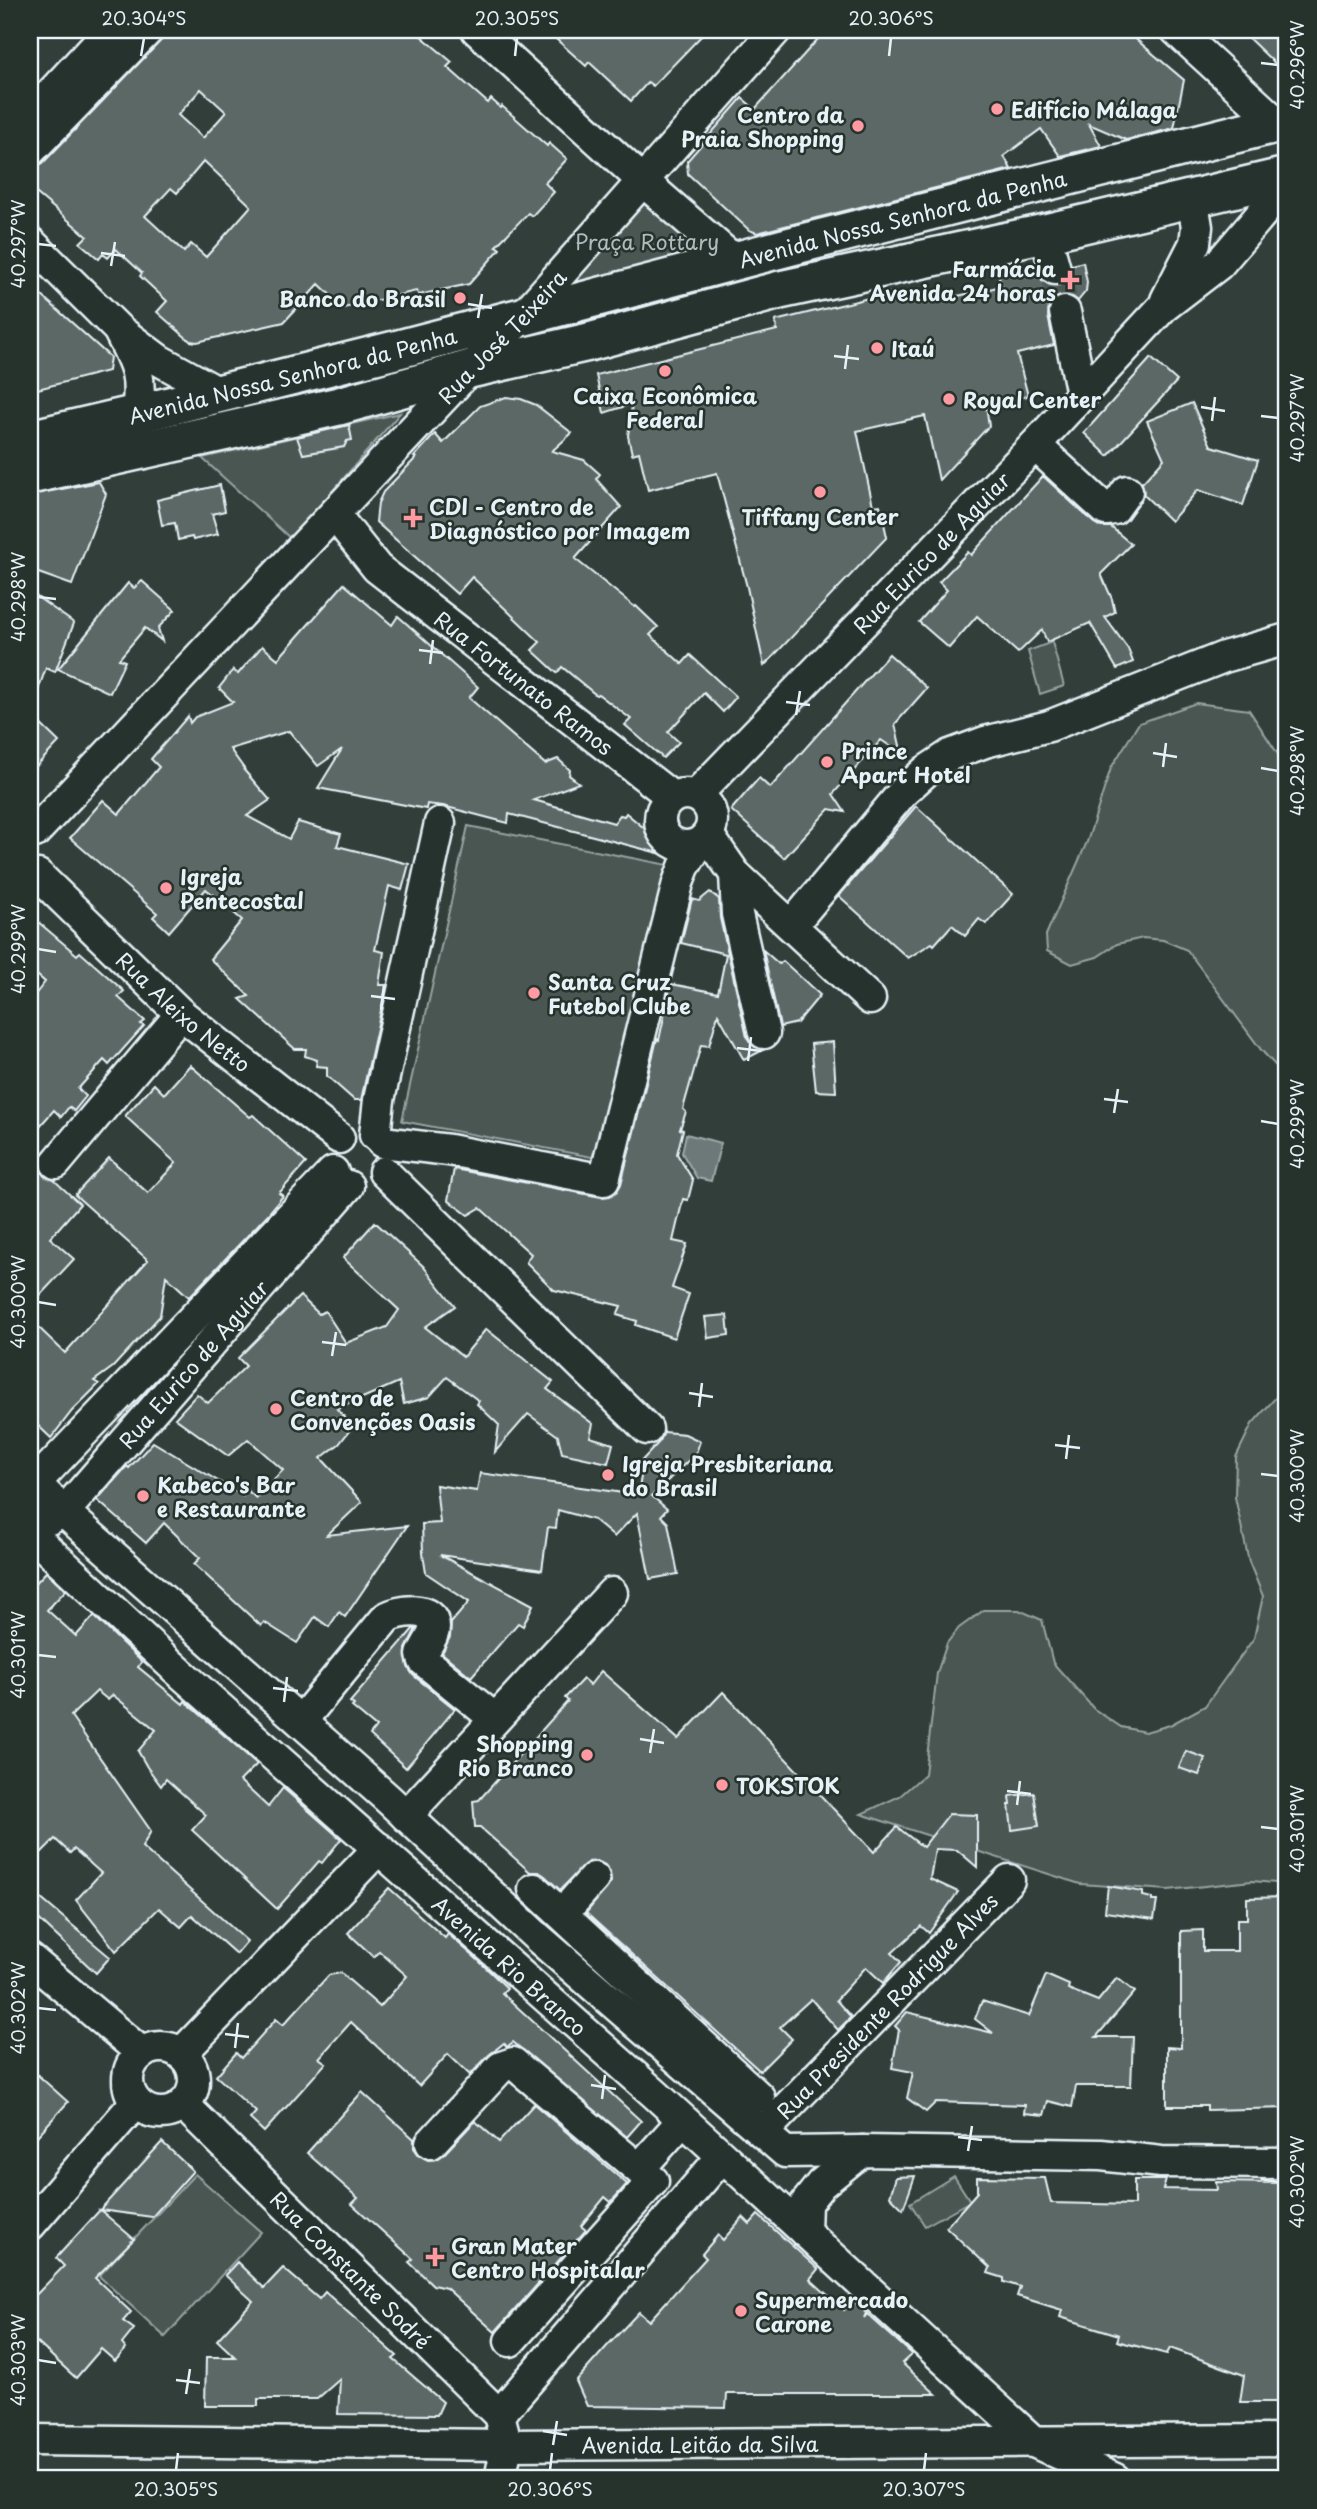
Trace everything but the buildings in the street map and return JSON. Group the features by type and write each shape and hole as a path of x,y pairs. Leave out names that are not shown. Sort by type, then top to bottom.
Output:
{"main road":[{"path":"1102,218 1255,159 1270,144 1284,120"},
{"name":"Avenida Nossa Senhora da Penha","path":"30,439 399,349 524,314 591,300 1284,120"},
{"name":"Avenida Nossa Senhora da Penha","path":"30,475 339,406 470,369 589,342 780,290 1045,233 1287,176"},
{"path":"735,261 780,290"}],"street":[{"path":"30,116 110,30"},
{"path":"30,151 148,30"},
{"path":"477,30 643,182 735,261"},
{"name":"Rua José Teixeira","path":"335,515 524,314 776,30"},
{"path":"1176,30 1284,120"},
{"name":"Rua Eurico de Aguiar","path":"684,796 1035,445 1163,307 1219,264 1287,184"},
{"name":"Rua Eurico de Aguiar","path":"1163,307 1195,243 1192,197"},
{"path":"1045,233 1055,269"},
{"path":"30,242 119,330 159,360 219,393"},
{"path":"1195,243 1212,249 1219,264"},
{"path":"1065,312 1082,394"},
{"path":"119,330 138,369 140,393 137,414"},
{"path":"1035,445 1106,510 1114,509 1127,491"},
{"path":"34,879 43,865 44,853 41,841 33,830 335,515"},
{"name":"Rua Fortunato Ramos","path":"335,515 377,568"},
{"name":"Rua Fortunato Ramos","path":"313,539 377,568 684,796"},
{"path":"792,925 903,792 926,771 950,755 985,742 1049,726 1224,657 1287,639"},
{"path":"440,823 379,1100 378,1139 386,1152 387,1162 378,1181 369,1187 358,1188 340,1179 330,1160 332,1148 339,1138 356,1130 378,1139 604,1180 678,883 684,867 712,826 712,817 704,800 684,796 664,805 660,816 661,828 667,838 676,844 688,846 703,839"},
{"path":"703,839 735,874 870,999"},
{"path":"735,874 737,914 764,1033"},
{"name":"Rua Aleixo Netto","path":"34,879 181,1014 339,1138"},
{"path":"56,1163 181,1014"},
{"path":"384,1172 647,1429"},
{"name":"Rua Eurico de Aguiar","path":"33,1481 340,1179"},
{"name":"Rua Eurico de Aguiar","path":"30,1530 64,1512 340,1179"},
{"path":"30,1513 33,1481"},
{"name":"Avenida Rio Branco","path":"33,1481 64,1512 301,1721 537,1937 740,2091 763,2132 785,2152 862,2151"},
{"name":"Avenida Rio Branco","path":"30,1530 176,1669 722,2157 1034,2442"},
{"path":"406,1816 612,1593"},
{"path":"301,1721 386,1618 397,1611 411,1610 429,1617 434,1624 434,1633 422,1655 424,1661 495,1719"},
{"path":"181,2054 379,1848"},
{"path":"562,1914 594,1878"},
{"name":"Rua Presidente Rodrigue Alves","path":"763,2132 1009,1880"},
{"path":"534,1889 740,2091"},
{"path":"30,1959 142,2053"},
{"path":"162,2047 181,2054 193,2073 190,2095 183,2104 174,2110 154,2112 136,2102 129,2090 128,2076 133,2063 142,2053 162,2047"},
{"path":"431,2143 501,2067 513,2063 653,2181 510,2341"},
{"path":"30,2225 136,2102"},
{"name":"Rua Constante Sodré","path":"183,2104 499,2415"},
{"path":"640,2168 682,2121"},
{"path":"1101,2155 1160,2145 1287,2142"},
{"path":"804,2232 806,2203 821,2184 862,2151 1101,2155 1161,2162 1287,2163"},
{"path":"500,2479 507,2445 499,2415 722,2157"},
{"path":"974,2442 982,2439 993,2425 992,2407 987,2400"},
{"name":"Avenida Leitão da Silva","path":"30,2440 507,2445 1287,2440"},
{"path":"1034,2442 1115,2479"}],"green space":[{"name":"Praça Rottary","path":"643,186 726,259 544,305"},
{"path":"400,413 291,539 202,458"},
{"path":"1052,642 1064,686 1040,694 1028,651"},
{"path":"1196,703 1249,710 1287,768 1287,1078 1262,1051 1187,950 1163,940 1143,938 1117,944 1097,957 1072,964 1047,951 1046,935 1087,842 1111,768 1139,723"},
{"name":"Santa Cruz Futebol Clube","path":"468,826 668,865 597,1158 402,1121"},
{"path":"1287,1385 1287,1884 1252,1881 1168,1890 1080,1884 861,1814 900,1796 925,1774 937,1673 947,1643 959,1628 984,1610 1019,1610 1042,1620 1053,1663 1094,1709 1121,1727 1145,1732 1170,1725 1205,1706 1254,1638 1263,1596 1249,1562 1235,1497 1236,1457 1252,1424"},
{"path":"195,2174 261,2232 165,2337 99,2276"},
{"path":"954,2176 970,2201 925,2226 910,2203"}],"shaded area":[{"path":"686,1134 721,1143 711,1181 697,1178 682,1153"}],"tunnel":[{"path":"1055,269 1065,312"}],"place":[{"name":"Edifício Málaga","path":"997,109"},
{"name":"Centro da Praia Shopping","path":"858,126"},
{"name":"Farmácia Avenida 24 horas","path":"1070,280"},
{"name":"Banco do Brasil","path":"460,298"},
{"name":"Itaú","path":"877,348"},
{"name":"Caixa Econômica Federal","path":"665,371"},
{"name":"Royal Center","path":"949,399"},
{"name":"Tiffany Center","path":"820,492"},
{"name":"CDI - Centro de Diagnóstico por Imagem","path":"413,518"},
{"name":"Prince Apart Hotel","path":"827,762"},
{"name":"Igreja Pentecostal","path":"166,888"},
{"name":"Santa Cruz Futebol Clube","path":"534,993"},
{"name":"Centro de Convenções Oasis","path":"276,1409"},
{"name":"Igreja Presbiteriana do Brasil","path":"608,1475"},
{"name":"Kabeco's Bar e Restaurante","path":"143,1496"},
{"name":"Shopping Rio Branco","path":"587,1755"},
{"name":"TOKSTOK","path":"722,1785"},
{"name":"Gran Mater Centro Hospitalar","path":"435,2257"},
{"name":"Supermercado Carone","path":"741,2311"}]}
